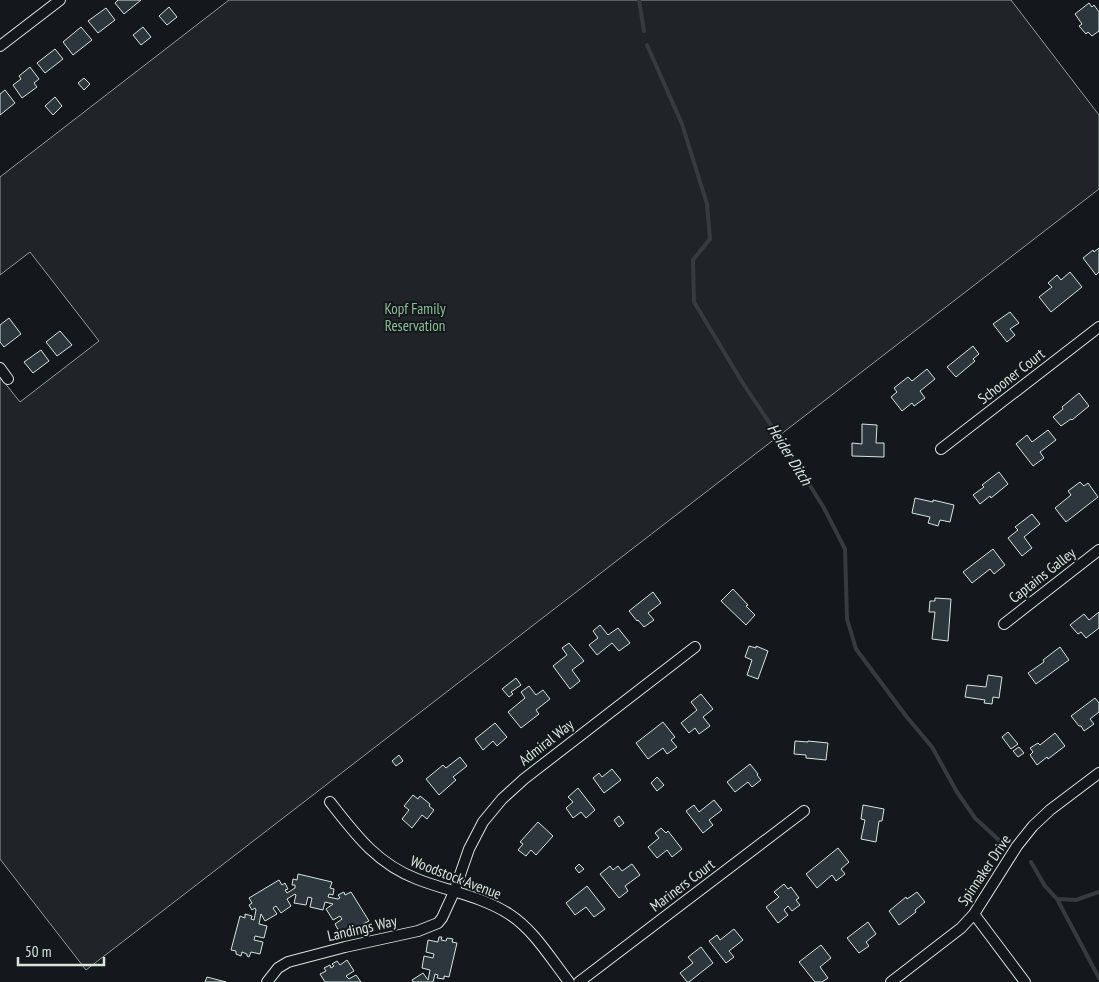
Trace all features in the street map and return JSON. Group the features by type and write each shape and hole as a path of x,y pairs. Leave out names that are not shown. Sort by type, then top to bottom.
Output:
{"street":[{"path":"0,46 60,0"},
{"name":"Schooner Court","path":"941,449 1099,327"},
{"path":"0,368 8,379"},
{"name":"Captains Galley","path":"1004,624 1099,550"},
{"name":"Admiral Way","path":"454,892 475,835 502,799 524,778 694,647"},
{"name":"Spinnaker Drive","path":"891,982 961,928 974,914 1017,846 1033,826 1050,810 1099,773"},
{"name":"Woodstock Avenue","path":"330,802 363,842 382,860 393,867 416,879 491,904 516,919 530,932 569,982"},
{"name":"Mariners Court","path":"579,982 804,811"},
{"name":"Landings Way","path":"267,982 278,968 288,962 430,927 438,923 442,918 454,892"},
{"path":"974,914 1025,982"}],"green space":[{"name":"Kopf Family Reservation","path":"229,0 1011,0 1099,115 1099,189 86,970 0,859 0,377 20,402 99,341 30,252 0,275 0,177"}],"building":[{"path":"118,0 141,0 124,14 115,3"},
{"path":"1089,3 1092,7 1094,5 1099,12 1099,31 1092,36 1088,32 1086,34 1079,26 1082,24 1075,14"},
{"path":"169,7 177,17 167,25 159,16"},
{"path":"106,8 115,20 98,33 88,21"},
{"path":"81,27 92,40 73,55 63,42"},
{"path":"143,27 151,37 141,45 133,35"},
{"path":"55,49 63,59 45,73 37,63"},
{"path":"30,67 39,79 34,83 37,87 22,98 13,85 21,79 19,76"},
{"path":"84,78 90,84 84,90 78,83"},
{"path":"5,90 15,103 0,115 0,94"},
{"path":"55,97 62,106 53,115 45,106"},
{"path":"1099,248 1099,272 1096,275 1083,258"},
{"path":"1070,272 1082,287 1051,312 1039,297 1052,287 1048,283 1057,275 1061,280"},
{"path":"1010,312 1019,323 1010,329 1015,335 1007,342 993,324"},
{"path":"9,318 21,334 4,347 0,342 0,325"},
{"path":"60,331 72,345 57,356 46,342"},
{"path":"973,346 979,354 973,359 975,361 956,377 947,367"},
{"path":"41,350 49,361 33,373 24,362"},
{"path":"927,369 935,379 920,391 925,398 914,406 912,403 902,411 891,397 897,392 894,388 908,377 912,381"},
{"path":"1079,393 1089,406 1072,420 1061,426 1053,417"},
{"path":"862,424 877,425 876,443 884,443 884,457 852,456 852,443 862,444"},
{"path":"1048,430 1056,440 1040,452 1044,458 1033,466 1016,444 1027,435 1032,442"},
{"path":"999,472 1008,484 991,498 990,496 980,504 973,495 984,487 982,485"},
{"path":"1080,482 1084,486 1088,483 1098,497 1066,522 1055,508 1071,495 1068,491"},
{"path":"915,498 954,505 950,522 940,520 938,526 928,523 930,517 912,513"},
{"path":"1032,514 1040,524 1024,537 1032,548 1022,556 1008,538 1018,530 1015,527"},
{"path":"993,549 1005,565 994,574 990,569 972,583 963,572"},
{"path":"733,589 755,615 746,625 721,601"},
{"path":"653,592 661,603 648,613 654,620 644,627 629,611"},
{"path":"935,598 951,599 948,641 932,639 935,612 929,612 930,601 935,601"},
{"path":"1099,612 1099,628 1086,638 1081,632 1078,634 1070,625 1084,614 1089,620"},
{"path":"600,625 608,635 618,628 630,643 619,651 612,643 597,655 589,645 598,638 593,631"},
{"path":"569,643 584,661 572,670 580,681 570,689 553,666 567,655 562,648"},
{"path":"749,646 756,648 756,646 768,651 758,679 747,675 752,660 745,657"},
{"path":"1060,647 1069,660 1036,684 1028,673 1044,662 1043,660"},
{"path":"988,675 1002,677 999,698 993,697 992,704 984,703 985,700 965,697 967,685 986,687"},
{"path":"516,678 521,685 511,692 513,694 509,697 502,689"},
{"path":"529,686 536,695 543,690 550,699 536,710 539,714 521,728 508,712 525,698 521,692"},
{"path":"701,694 713,709 703,717 710,726 699,734 695,728 689,733 681,723 697,710 691,702"},
{"path":"1095,698 1099,703 1099,712 1090,719 1094,724 1084,731 1071,716"},
{"path":"663,722 675,737 671,740 677,747 667,754 663,748 648,759 636,743"},
{"path":"495,723 507,737 497,746 493,741 483,750 475,739"},
{"path":"1008,732 1018,744 1011,749 1002,737"},
{"path":"1055,733 1065,746 1037,765 1030,755 1033,752 1030,748 1038,743 1040,745"},
{"path":"795,741 828,743 826,760 806,758 806,755 794,754"},
{"path":"1019,747 1024,753 1018,757 1013,751"},
{"path":"399,755 403,761 396,766 392,761"},
{"path":"460,757 467,766 453,777 456,780 439,795 426,779 443,765 446,768"},
{"path":"750,764 761,780 752,787 748,782 735,792 727,782"},
{"path":"612,769 621,780 604,793 593,778 599,773 602,777"},
{"path":"657,777 664,785 657,791 651,783"},
{"path":"578,788 595,810 586,818 581,812 573,818 566,808 573,802 568,797"},
{"path":"413,795 418,799 420,796 434,810 427,819 422,815 412,828 402,819 409,810 404,806"},
{"path":"714,800 722,810 709,820 713,825 703,833 686,811 694,805 699,812"},
{"path":"863,805 884,809 882,821 879,821 876,842 861,839 865,820 861,819"},
{"path":"619,816 624,823 619,827 614,820"},
{"path":"538,822 553,836 536,855 531,850 526,856 518,850 523,844 520,842"},
{"path":"661,828 666,833 668,831 682,849 672,857 667,850 657,858 648,847 659,838 655,833"},
{"path":"838,848 849,862 841,869 845,874 836,881 832,875 817,888 806,874"},
{"path":"579,864 584,869 579,873 575,868"},
{"path":"632,864 640,875 625,886 628,891 619,898 600,874 610,866 613,870 618,866 622,871"},
{"path":"298,874 332,882 330,888 334,889 333,895 329,894 328,897 338,899 340,898 338,895 344,892 345,895 351,892 369,921 363,924 365,927 359,931 357,928 355,929 356,932 352,934 349,930 341,935 335,924 342,919 340,916 333,920 326,909 333,904 325,902 323,910 310,907 312,898 308,897 306,905 294,903 295,894 287,899 291,906 281,913 276,906 273,908 277,914 265,921 261,914 259,924 267,926 264,938 255,936 254,940 263,942 260,954 251,952 249,957 242,952 241,956 236,954 236,951 231,950 240,916 245,918 245,914 252,916 251,919 254,920 256,910 255,908 252,910 249,905 252,903 249,898 279,880 282,885 285,883 288,889 285,890 287,893 295,888 295,885 292,885 293,879 297,880"},
{"path":"784,884 788,889 791,887 799,898 796,900 800,905 792,911 788,906 784,910 788,915 778,923 766,907 779,897 774,892"},
{"path":"587,886 605,909 594,917 586,907 575,915 566,903"},
{"path":"917,892 925,902 915,910 916,912 899,925 889,911 906,897 907,899"},
{"path":"868,922 876,934 866,942 869,946 859,953 847,938"},
{"path":"734,929 743,940 729,951 734,957 726,963 709,941 717,935 720,940"},
{"path":"439,937 442,937 441,940 446,941 447,938 453,939 452,942 457,943 449,977 444,976 444,979 437,978 438,975 435,974 433,982 413,982 412,980 423,973 428,980 430,970 422,968 424,956 433,958 434,954 426,952 428,940 438,942"},
{"path":"821,945 831,958 820,967 828,978 822,982 815,982 799,962"},
{"path":"701,947 713,963 687,982 680,973 693,963 688,957"},
{"path":"347,960 354,971 346,976 349,979 356,975 361,982 325,982 320,974 326,971 324,968 330,965 331,968 334,966 332,964 337,961 340,965"},
{"path":"207,977 226,982 205,982"}],"waterway":[{"name":"Heider Ditch","path":"639,0 644,31"},
{"name":"Heider Ditch","path":"647,45 682,124 707,204 710,239 693,260 694,302 744,385 824,508 845,549 847,619 856,649 906,716 932,747 957,792 975,818 1001,842"},
{"name":"Heider Ditch","path":"1031,862 1045,886 1057,899 1076,900 1099,892"},
{"path":"1057,899 1099,978"}]}
